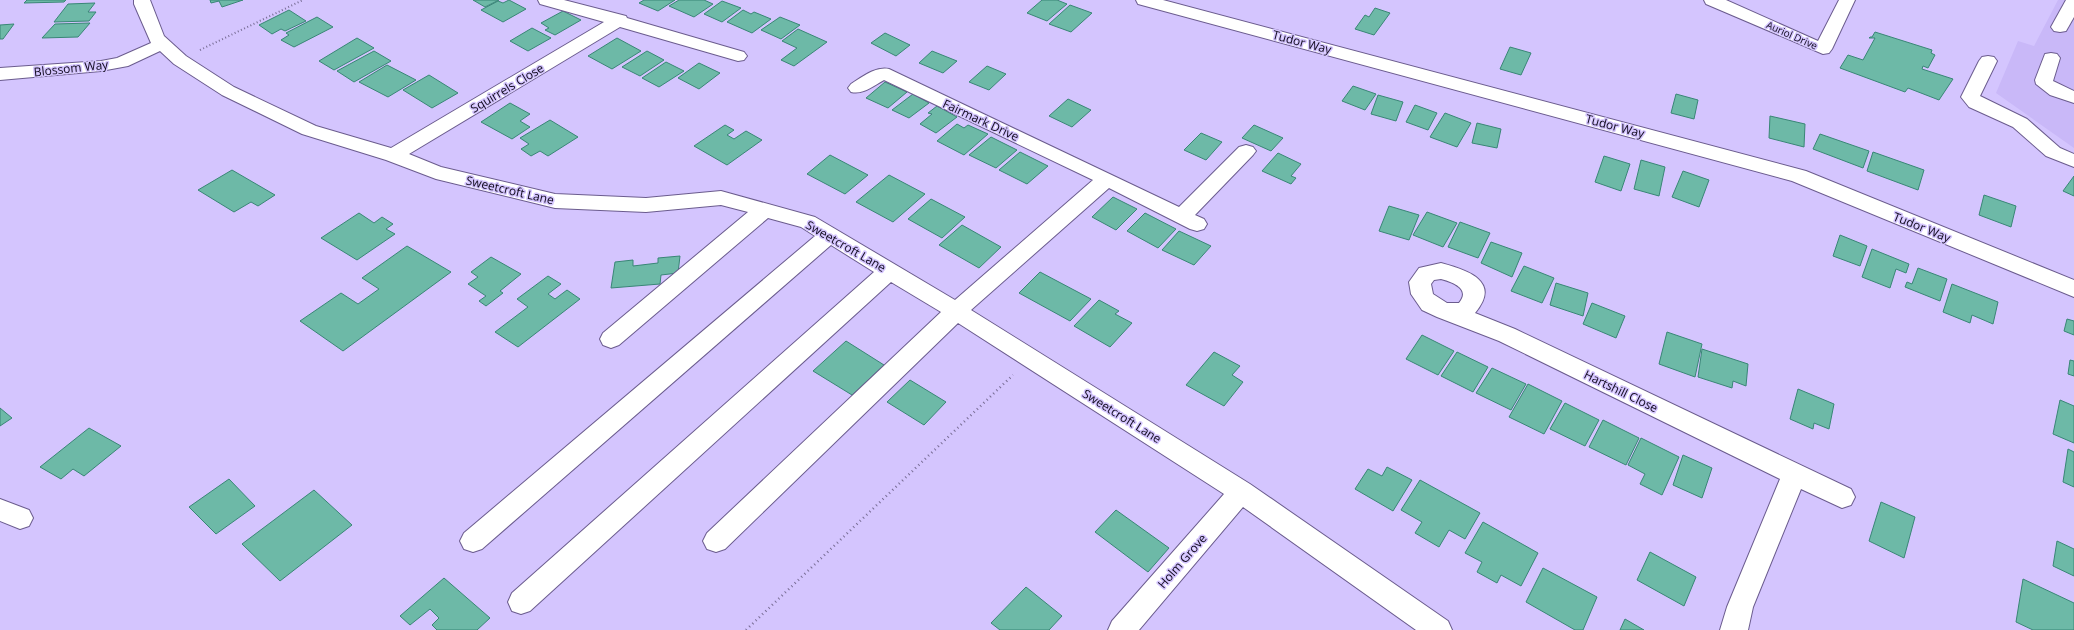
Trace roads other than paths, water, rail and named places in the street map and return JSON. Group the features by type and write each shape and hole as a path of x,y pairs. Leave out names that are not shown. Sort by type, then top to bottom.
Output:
{"street":[{"name":"Sweetcroft Lane","path":"142,0 142,4 156,38 180,60 228,91 309,130 393,155 436,172 555,201 646,205 721,198 808,222 956,311 1241,492 1438,630"},
{"path":"546,0 620,20 738,56"},
{"name":"Tudor Way","path":"1144,0 1799,176 2074,289"},
{"name":"Auriol Drive","path":"1712,0 1823,49 1847,0"},
{"path":"2060,27 2074,1"},
{"name":"Squirrels Close","path":"393,155 620,20"},
{"name":"Blossom Way","path":"0,74 101,66 122,62 162,44"},
{"path":"2051,58 2044,80 2045,84 2056,92 2074,97"},
{"path":"1988,61 1970,97 1976,103 2020,123 2053,152 2074,161"},
{"name":"Fairmark Drive","path":"857,88 883,73 1190,220 1246,151"},
{"path":"716,541 956,311 1107,179"},
{"path":"611,339 764,210"},
{"path":"473,540 829,235"},
{"path":"521,602 889,271"},
{"name":"Hartshill Close","path":"1447,311 1506,335 1842,497"},
{"path":"1734,630 1740,606 1794,474"},
{"name":"Holm Grove","path":"1122,630 1241,492"}]}
